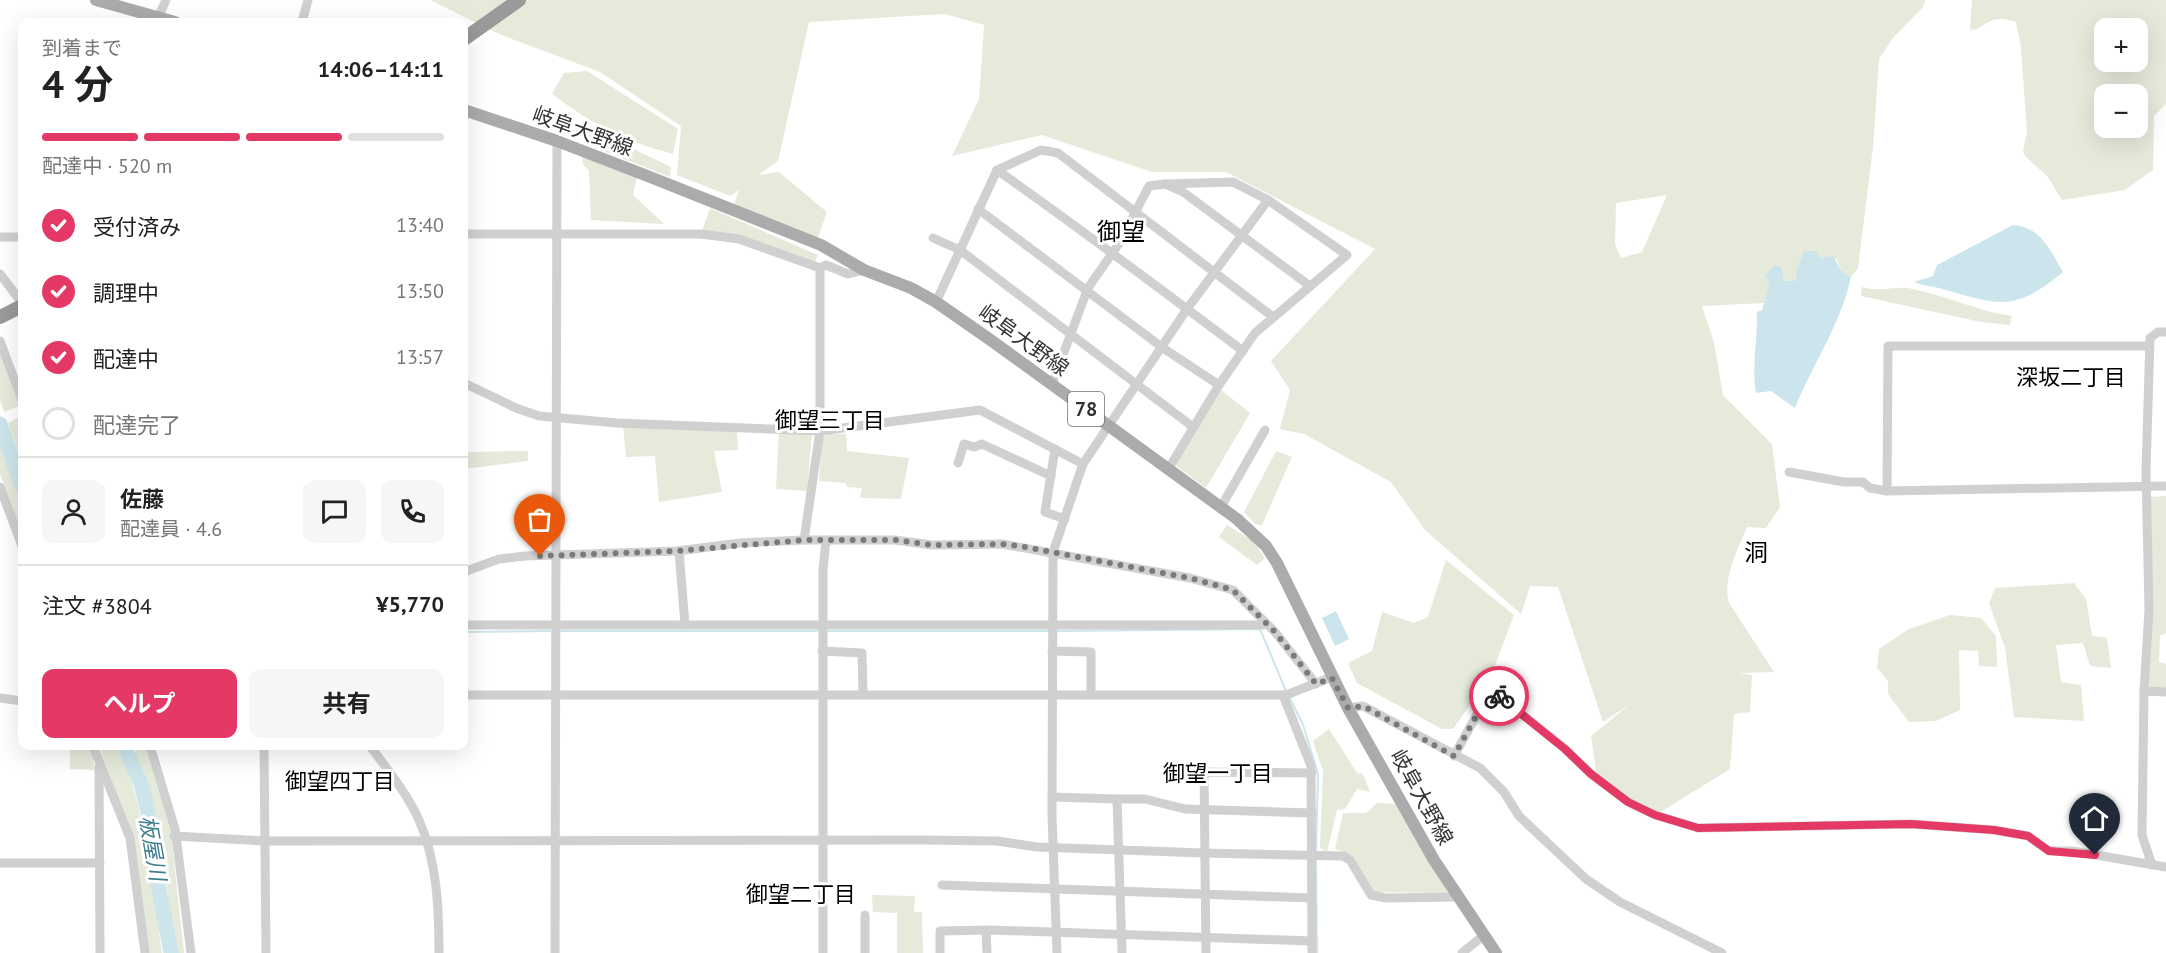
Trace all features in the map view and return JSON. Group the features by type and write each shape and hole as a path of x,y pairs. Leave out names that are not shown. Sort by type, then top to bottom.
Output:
{"highway":[{"path":"468,36 519,0"},
{"path":"0,317 18,307"}],"main road":[{"path":"96,0 158,18"},
{"name":"岐阜大野線","path":"468,111 557,141 821,245 864,270 910,288 936,302 1221,507 1259,539 1273,556 1348,708 1457,897 1496,953"}],"street":[{"path":"158,18 166,0"},
{"path":"303,18 306,1"},
{"path":"555,953 554,418 557,141"},
{"path":"936,302 997,170 1041,150 1058,153 1274,317"},
{"path":"997,170 1084,231 1111,255 1243,351"},
{"path":"1052,384 1087,291 1111,255 1149,186 1233,182 1268,200 1347,255 1255,333 1219,385 1169,468"},
{"path":"1165,184 1183,192 1310,286"},
{"path":"1057,953 1053,889 1052,797 1053,552 1083,464 1138,386 1187,309 1241,233 1268,200"},
{"path":"978,209 1163,348 1219,385"},
{"path":"468,234 668,233 739,239 820,268 826,265 848,274 864,270"},
{"path":"0,237 18,237"},
{"path":"933,238 960,250 1193,428"},
{"path":"804,540 820,431 820,268"},
{"path":"0,274 18,299"},
{"path":"2152,865 2142,835 2144,691 2149,587 2146,486 2149,346 2150,338 2158,332 2166,332"},
{"path":"0,341 18,389"},
{"path":"1887,491 1888,346 2149,346"},
{"path":"468,385 516,408 554,418 820,431 980,410 1083,464"},
{"path":"1221,507 1265,430"},
{"path":"958,463 963,444 974,447 982,444 1051,476"},
{"path":"1055,449 1045,512 1065,519"},
{"path":"1789,472 1844,482 1863,482 1870,488 1887,491 2166,486"},
{"path":"0,487 18,535"},
{"path":"468,571 499,559 525,556 555,557 679,551 804,540 895,540 932,545 1002,544 1217,584 1233,590 1265,622 1316,684"},
{"path":"823,953 822,651 823,570 826,540"},
{"path":"679,551 685,625"},
{"path":"468,625 1251,625 1265,622"},
{"path":"822,651 862,653 863,694"},
{"path":"1052,651 1091,652 1091,693"},
{"path":"468,695 1283,694 1332,678"},
{"path":"1454,756 1491,689 1565,749 1591,774 1628,802 1655,815 1698,828 1911,824 1994,830 2028,836 2049,851 2073,851 2166,867"},
{"path":"2144,691 2166,692"},
{"path":"1283,694 1312,772 1312,953"},
{"path":"0,698 18,700"},
{"path":"1348,708 1363,706 1480,768 1504,792 1519,816 1586,879 1620,902 1722,953"},
{"path":"94,750 130,838 145,953"},
{"path":"152,750 159,770 174,836 191,953"},
{"path":"264,750 266,953"},
{"path":"373,750 418,817 427,840 439,910 439,953"},
{"path":"99,762 100,953"},
{"path":"1206,953 1204,772 1312,772"},
{"path":"1052,797 1145,799 1185,809 1312,813"},
{"path":"1117,799 1122,953"},
{"path":"174,836 264,841 823,839 997,841 1204,853 1343,856 1350,860 1371,895 1386,898 1457,897"},
{"path":"0,863 100,863"},
{"path":"942,885 1311,898"},
{"path":"865,915 865,953"},
{"path":"940,953 940,931 1057,932 1311,941"},
{"path":"986,931 987,953"},
{"path":"1462,953 1483,936"}],"shaded area":[{"path":"430,0 1925,0 1923,7 1893,38 1879,59 1873,147 1858,268 1851,277 1841,270 1837,259 1797,270 1797,281 1769,285 1764,303 1702,306 1714,343 1723,395 1772,444 1780,507 1766,528 1747,527 1729,574 1727,593 1729,603 1774,672 1739,673 1752,675 1750,712 1734,714 1730,769 1659,813 1641,806 1597,778 1591,736 1629,705 1603,722 1558,587 1530,586 1521,614 1425,530 1391,482 1304,434 1280,429 1290,390 1271,361 1375,249 1226,172 1152,172 1042,135 952,156 979,99 984,25 945,14 809,22 778,161 758,175 779,172 827,212 817,240 733,207 739,190 730,196 677,175 681,126 600,72 499,34","holes":["1667,195 1642,252 1621,258 1615,244 1616,203"]},
{"path":"1972,0 2166,0 2166,104 2154,116 2153,170 2125,190 2062,200 2048,177 2025,156 2023,150 2027,132 2021,48 2016,22 2004,19 1995,20 1976,30 1970,29"},
{"path":"587,71 678,129 673,154 609,131 552,94 564,73"},
{"path":"590,128 671,167 670,177 583,143"},
{"path":"582,156 637,177 633,195 664,224 591,220 589,171 583,164"},
{"path":"710,208 818,255 815,262 702,231"},
{"path":"1862,287 1868,289 1907,288 1926,292 1987,311 2012,316 2010,325 1981,322 1861,296"},
{"path":"0,346 18,394 18,407 4,412 0,400"},
{"path":"1221,390 1250,413 1206,488 1174,464"},
{"path":"18,418 18,451 8,423"},
{"path":"623,425 737,431 738,450 714,451 722,492 659,502 655,456 626,457"},
{"path":"779,431 812,433 807,491 776,489"},
{"path":"827,433 846,434 847,451 909,458 901,499 860,498 862,488 847,487 846,483 819,481 822,439"},
{"path":"0,436 18,486 18,525 0,474"},
{"path":"528,451 528,461 468,468 468,452"},
{"path":"1276,451 1292,457 1262,525 1255,524 1244,512"},
{"path":"2166,496 2166,633 2160,636 2159,662 2166,664 2166,689 2149,688 2151,497"},
{"path":"1227,525 1253,541 1265,558 1257,565 1219,537"},
{"path":"1446,560 1514,615 1492,673 1453,729 1442,729 1357,683 1348,663 1372,651 1382,612 1414,623 1428,617"},
{"path":"2074,583 2086,599 2092,636 2107,638 2111,668 2090,666 2083,643 2056,645 2061,682 2081,685 2084,721 2014,717 2005,648 1989,603 1995,588"},
{"path":"1950,615 1981,618 1996,636 1997,667 1979,666 1978,651 1959,650 1960,710 1936,721 1909,722 1888,694 1888,681 1877,668 1879,649 1909,629"},
{"path":"1329,729 1357,773 1363,774 1370,792 1357,789 1345,809 1337,810 1327,852 1320,848 1323,771 1313,741"},
{"path":"70,750 91,750 94,770 70,769"},
{"path":"100,750 120,750 136,796 147,848 162,953 148,953 133,841"},
{"path":"135,750 147,750 170,825 184,953 175,953 165,874"},
{"path":"1377,803 1395,804 1449,893 1373,892 1351,855 1335,849 1343,813 1366,813"},
{"path":"872,895 915,896 914,912 922,912 923,953 897,953 897,913 873,912"}],"water":[{"path":"2013,225 2031,230 2038,235 2049,248 2063,272 2032,294 2007,302 1994,302 1914,282 1933,276 1937,265"},
{"path":"1804,251 1816,251 1820,258 1833,256 1841,270 1851,277 1833,328 1795,408 1771,391 1756,393 1754,373 1757,312 1762,310 1769,285 1765,276 1775,265 1781,267 1784,281 1796,281 1797,270"},
{"path":"1336,611 1349,639 1335,646 1322,618"}],"waterway":[{"name":"板屋川","path":"0,424 18,475"},
{"path":"1056,631 1260,629 1286,691"},
{"path":"468,632 550,631"},
{"path":"561,631 817,631"},
{"path":"828,631 1051,631"},
{"path":"1289,696 1303,725 1318,774 1316,853"},
{"name":"板屋川","path":"126,750 141,784 148,812 157,879 171,953"},
{"path":"1316,858 1317,953"}],"way so far":[{"path":"540,556 591,556 677,551 740,543 804,540 895,540 932,545 1002,544 1190,578 1233,590 1275,632 1316,684 1332,678 1348,708 1363,706 1454,756 1491,689 1499,696"}],"district":[{"name":"御望","path":"1121,231"},
{"name":"深坂二丁目","path":"2071,377"},
{"name":"御望三丁目","path":"830,420"},
{"name":"洞","path":"1756,552"},
{"name":"御望一丁目","path":"1218,773"},
{"name":"御望四丁目","path":"340,781"},
{"name":"御望二丁目","path":"801,894"}],"route":[{"path":"1499,696 1565,749 1591,774 1628,802 1655,815 1698,828 1789,824 1911,824 1994,830 2028,836 2049,851 2073,851 2095,855"}]}
